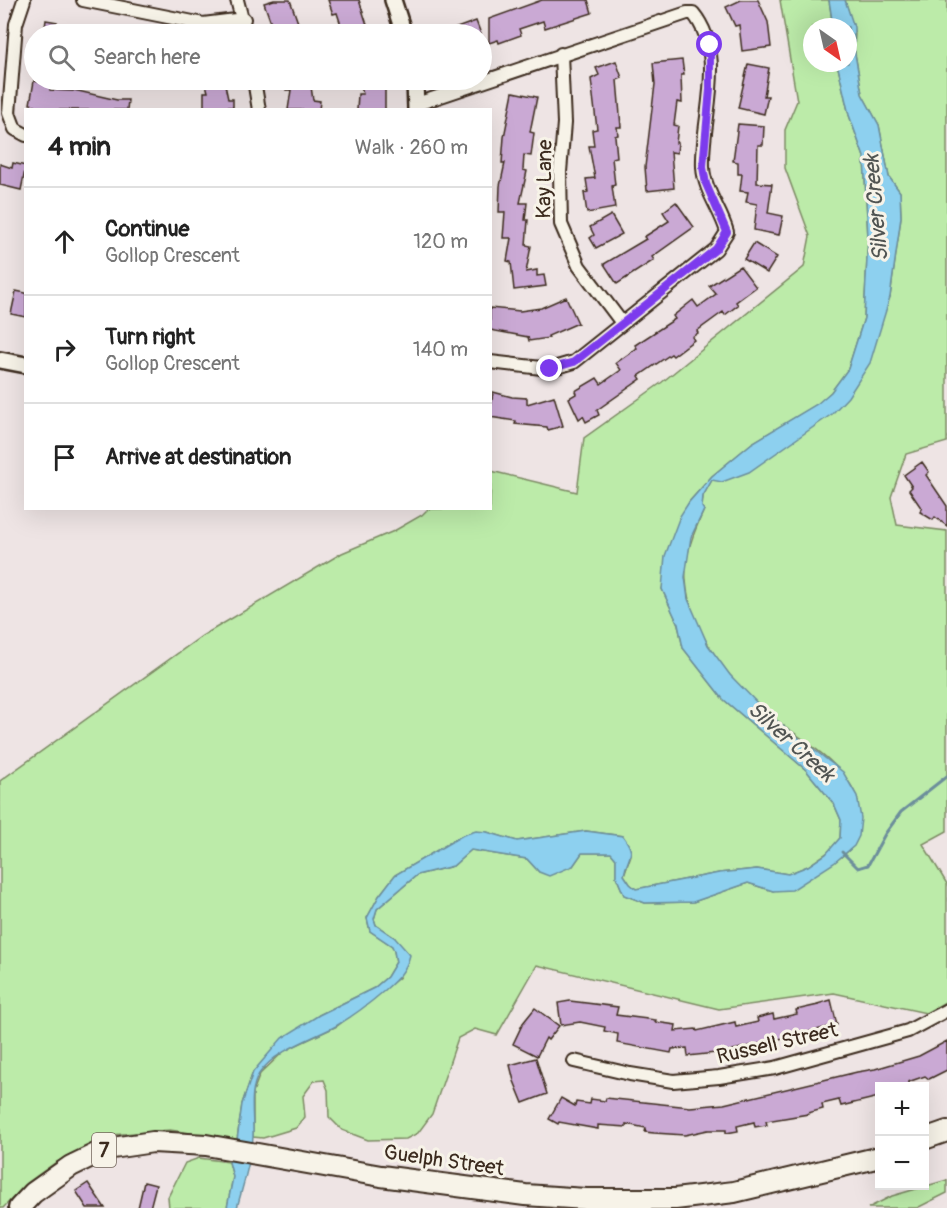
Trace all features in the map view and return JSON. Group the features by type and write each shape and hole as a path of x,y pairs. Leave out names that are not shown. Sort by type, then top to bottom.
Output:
{"main road":[{"path":"929,1137 947,1131"},
{"name":"Guelph Street","path":"19,1208 33,1193 70,1166 106,1149 153,1142 206,1145 381,1176 525,1195 586,1199 675,1199 734,1192 875,1158"}],"street":[{"path":"24,0 16,24 9,113 15,129 24,134"},
{"path":"83,0 203,24 244,19"},
{"path":"237,0 245,24"},
{"path":"393,0 401,24"},
{"path":"492,79 561,54 693,13 701,24 710,45 710,89 703,167 706,184 727,232 716,249 574,362 550,369 492,362"},
{"name":"Kay Lane","path":"561,54 564,123 560,172 561,224 579,266 622,322"},
{"path":"256,90 259,108"},
{"path":"416,90 417,107 463,90"},
{"path":"0,360 24,365"},
{"name":"Russell Street","path":"574,1060 630,1074 673,1081 719,1077 775,1068 908,1031 947,1010"}],"green space":[{"path":"780,0 829,0 832,18 803,18 803,72 839,72 849,115 864,157 868,238 864,318 848,369 831,392 818,404 752,443 712,476 689,502 662,589 678,624 683,648 723,699 806,770 834,804 841,820 840,838 828,852 808,866 788,874 757,869 719,873 636,889 624,875 631,855 623,836 586,831 517,841 487,832 463,835 395,875 379,896 367,918 370,931 392,946 396,962 387,977 374,988 319,1015 253,1072 242,1104 237,1140 170,1130 111,1135 55,1163 27,1183 3,1208 0,1208 0,781 202,636 342,553 394,531 427,510 492,510 492,471 577,492 584,438 661,383 804,267 810,236 785,168 785,130 797,101"},
{"path":"845,0 947,0 947,442 906,454 891,497 897,525 947,531 947,831 923,844 947,884 947,1001 926,1013 834,993 719,1009 537,965 497,1035 475,1029 458,1038 432,1114 418,1133 406,1139 368,1140 342,1130 329,1117 328,1090 324,1080 314,1081 303,1096 305,1117 296,1128 263,1138 253,1137 253,1092 260,1074 284,1051 337,1026 400,977 395,938 376,925 374,919 377,909 417,875 453,866 471,850 527,859 539,872 573,866 582,853 611,853 616,859 616,876 624,895 645,903 693,902 748,883 773,891 835,861 844,855 856,841 858,804 849,783 830,761 756,703 728,672 704,637 695,618 686,580 690,544 704,510 702,508 703,496 712,480 832,414 890,297 901,217 900,192 889,177 879,125 862,94 857,65 857,18 850,18"},
{"path":"199,1158 229,1162 233,1177 227,1208 169,1208 168,1197 185,1163"},
{"path":"947,1180 947,1193 917,1208 868,1208 892,1196 913,1190 929,1190 929,1185"}],"water":[{"path":"829,0 845,0 851,18 832,18"},
{"name":"Silver Creek","path":"857,65 862,94 879,125 889,177 900,192 901,217 890,297 870,363 848,397 832,414 749,472 722,482 712,480 703,496 704,510 691,537 685,577 688,599 708,645 730,675 767,713 843,772 857,796 861,818 859,836 854,846 834,863 792,890 773,891 748,883 693,902 645,903 624,895 616,876 616,859 611,853 582,853 573,866 549,876 539,872 527,859 471,850 453,866 417,875 377,909 374,919 376,925 395,938 410,955 400,975 355,1014 274,1058 259,1074 253,1096 253,1137 249,1164 237,1208 227,1208 233,1177 229,1162 237,1140 242,1104 253,1072 282,1038 319,1015 374,988 387,977 396,962 392,946 370,931 367,918 379,896 395,875 463,835 476,831 517,841 586,831 623,836 631,852 624,875 636,889 719,873 757,869 788,874 808,866 826,854 840,838 841,820 834,804 806,770 723,699 683,648 678,624 662,589 665,556 680,516 689,502 712,476 752,443 817,404 831,392 848,369 864,318 868,238 864,157 849,115 839,72 857,72"}],"building":[{"path":"274,0 290,0 298,24 271,24 264,3"},
{"path":"328,0 359,0 367,24 341,24 337,13 333,14"},
{"path":"542,0 588,0 592,13 545,28 543,21 519,29 521,35 499,43 498,40 492,42 492,24 489,24 489,19"},
{"path":"741,0 758,0 768,22 771,47 742,51 739,25 735,26 726,7"},
{"path":"46,20 57,22 57,24 45,24"},
{"path":"682,60 684,75 681,75 682,103 677,102 674,125 678,126 677,153 671,152 674,188 647,191 645,167 655,84 653,63"},
{"path":"616,61 622,78 617,80 621,127 617,127 618,135 615,136 617,157 612,158 615,208 587,213 584,193 588,192 586,179 595,178 589,146 594,146 592,130 597,129 591,79 599,75 596,68"},
{"path":"748,64 769,68 764,96 768,96 764,114 738,108"},
{"path":"32,90 74,90 117,100 128,100 127,108 34,108 35,105 30,104"},
{"path":"208,90 226,90 228,99 233,99 233,107 204,107 204,92 208,92"},
{"path":"291,90 312,90 313,100 320,101 319,108 288,108"},
{"path":"362,90 385,90 385,108 357,108 358,94 363,94"},
{"path":"513,92 537,97 530,132 534,133 531,156 524,155 523,170 527,171 520,203 527,203 526,245 531,246 526,272 537,270 537,276 544,275 546,286 514,290 511,262 507,261 511,238 503,238 505,212 499,212 500,186 505,163 502,163 504,137"},
{"path":"738,124 764,126 763,145 758,145 757,183 772,184 768,213 783,216 779,235 754,230 757,204 746,202 748,192 740,191 742,174 738,174 738,162 733,161"},
{"path":"13,163 24,166 21,190 0,185 0,164 12,168"},
{"path":"676,202 694,227 652,257 654,260 617,284 604,264 646,239 644,237 669,221 663,212"},
{"path":"611,215 622,234 596,248 590,238 594,235 590,227"},
{"path":"754,243 777,257 767,273 744,259"},
{"path":"740,266 756,287 736,302 738,305 725,315 723,312 697,331 698,333 692,337 694,340 673,356 671,354 639,376 641,379 597,410 599,415 586,422 583,416 579,419 569,398 576,394 575,391 597,378 601,384 621,370 616,363 637,348 635,345 675,319 673,316 693,300 698,307 716,294 709,286"},
{"path":"16,291 24,293 24,317 11,314"},
{"path":"566,297 578,323 548,336 549,338 529,341 528,337 492,330 492,308 520,311 541,308"},
{"path":"493,392 527,398 527,404 554,396 563,426 548,430 547,427 515,424 516,421 492,417"},
{"path":"922,462 929,472 926,475 947,506 947,526 935,517 933,520 920,512 922,509 909,490 912,487 904,475"},
{"path":"831,1000 837,1025 725,1052 688,1056 687,1048 672,1049 671,1053 617,1043 618,1034 604,1031 605,1027 580,1022 561,1025 558,1003 570,1001 618,1007 616,1015 676,1025 675,1031 696,1029 697,1031 735,1022 736,1027 758,1022 757,1018 773,1014 774,1019 797,1014 796,1010"},
{"path":"535,1008 559,1026 548,1040 546,1038 537,1056 513,1044 523,1023"},
{"path":"947,1041 947,1070 929,1079 925,1076 908,1082 875,1082 875,1098 841,1106 839,1100 822,1104 823,1109 808,1114 766,1121 767,1125 755,1127 754,1122 737,1126 738,1131 726,1133 726,1130 708,1130 685,1135 645,1132 646,1128 626,1124 626,1127 598,1125 598,1129 559,1122 558,1124 549,1119 561,1098 575,1106 576,1102 590,1104 591,1099 605,1101 606,1098 690,1107 724,1104 875,1069 919,1056"},
{"path":"536,1058 547,1094 523,1103 510,1065"},
{"path":"144,1182 156,1185 150,1208 138,1208"},
{"path":"88,1183 105,1208 87,1208 76,1191"}],"waterway":[{"path":"842,852 858,868 868,865 885,834 901,812 947,776"}],"route":[{"path":"550,369 574,362 716,249 727,232 706,184 703,167 710,89 710,45"}]}
